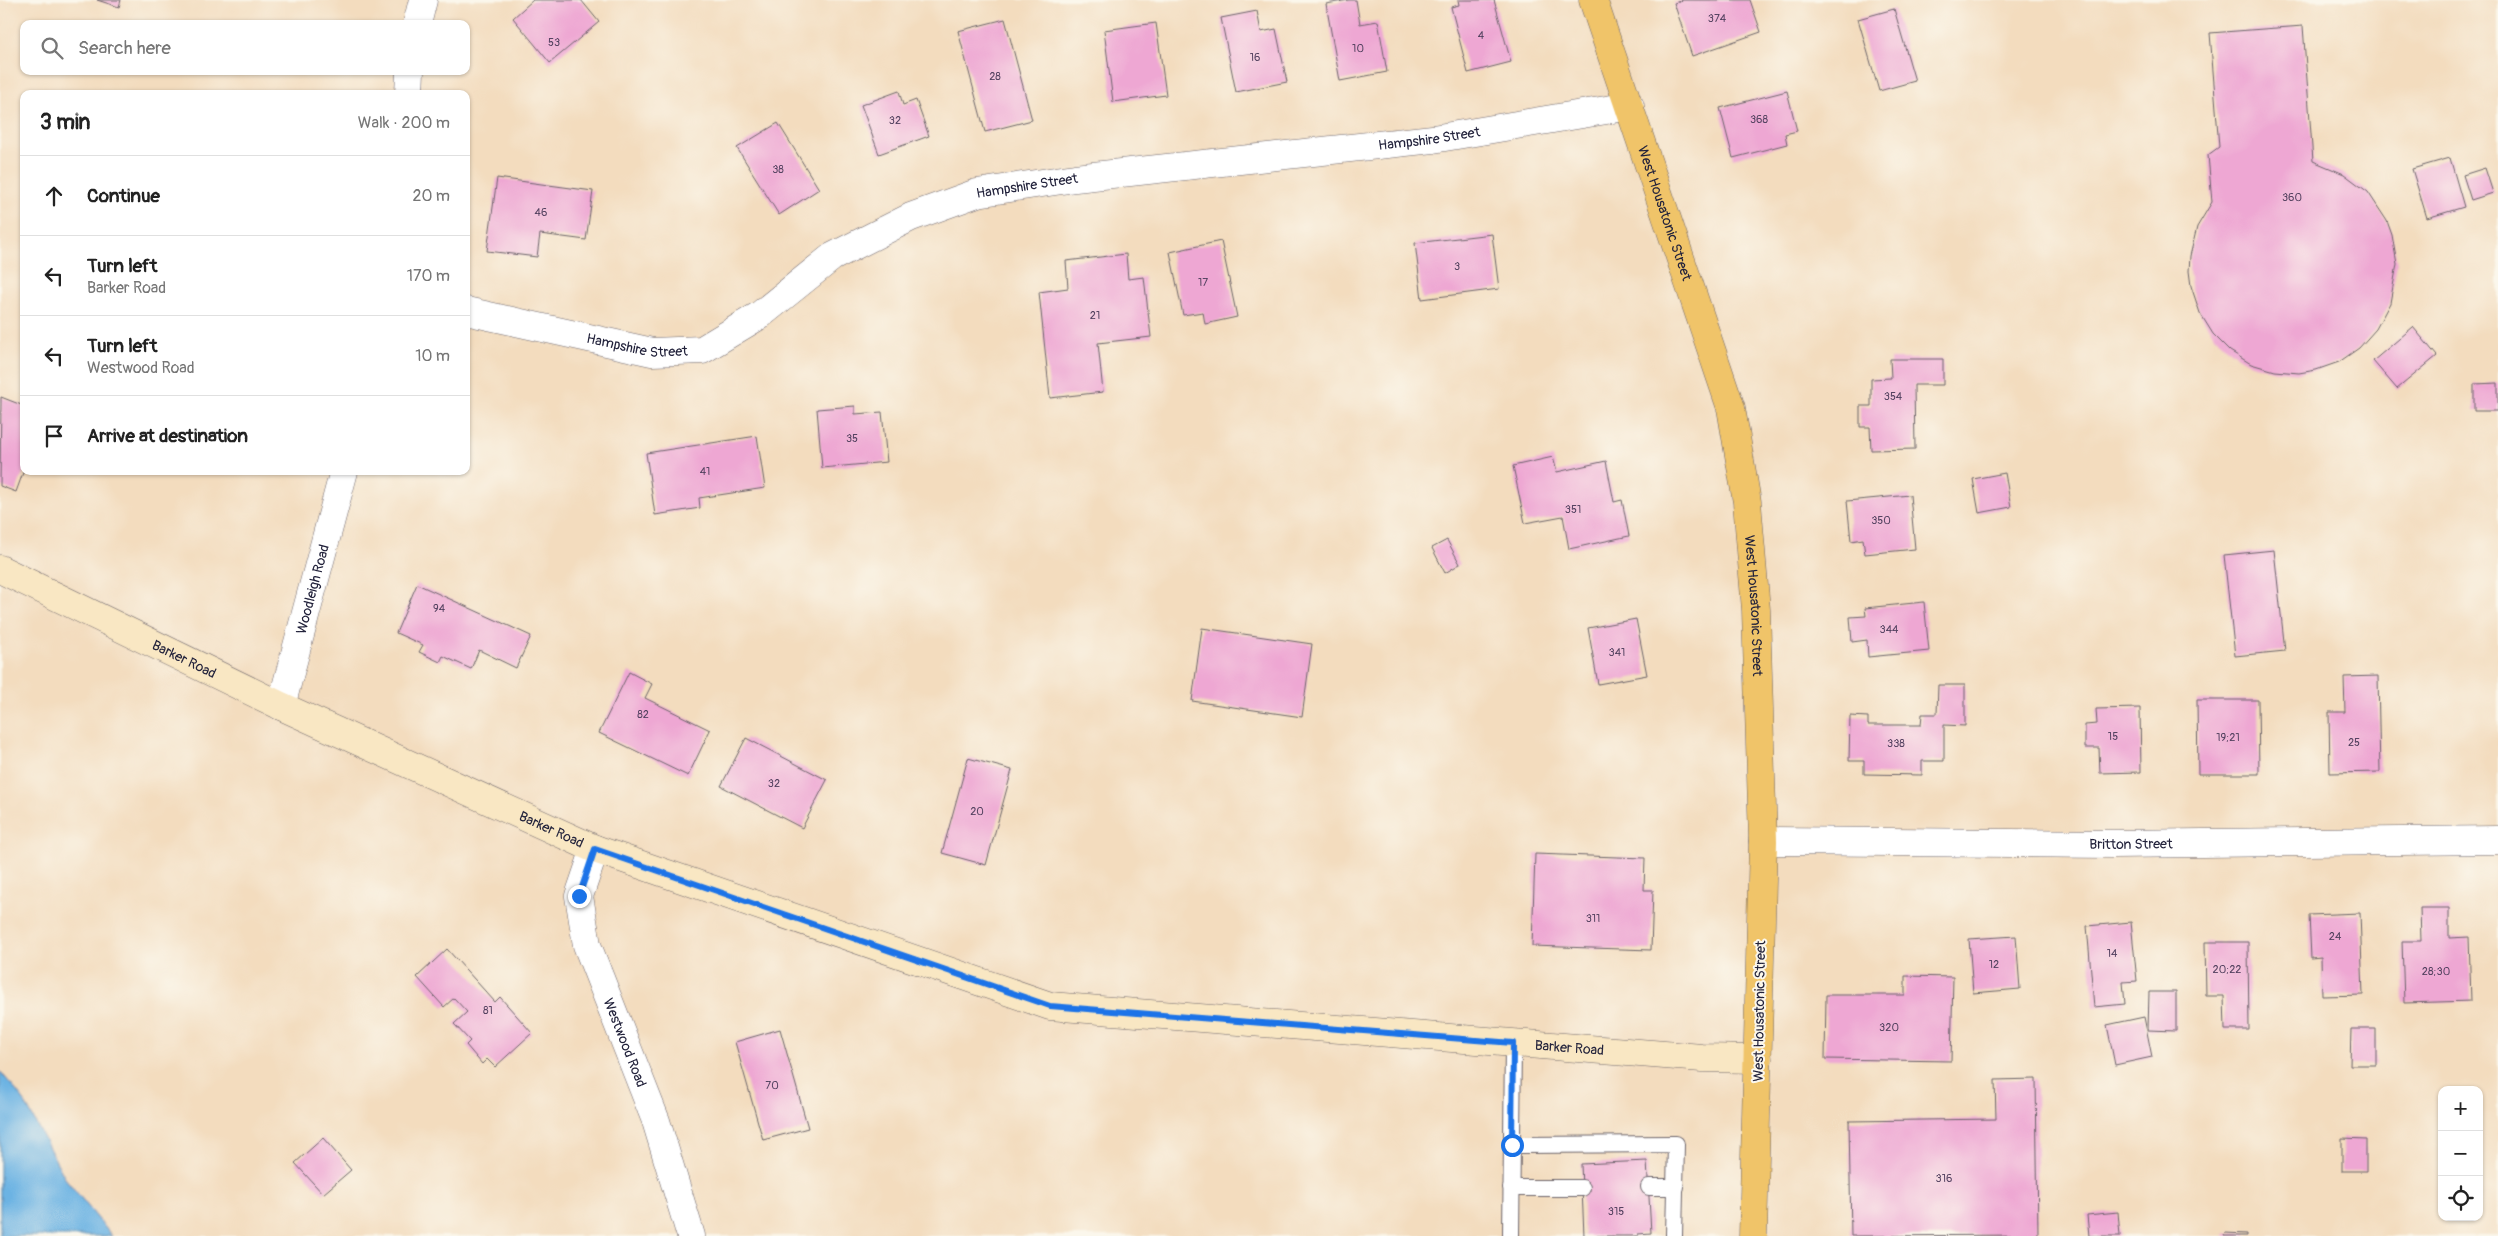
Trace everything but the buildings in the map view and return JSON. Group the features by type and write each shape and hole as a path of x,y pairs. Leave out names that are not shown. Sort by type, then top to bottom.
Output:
{"highway":[{"name":"West Housatonic Street","path":"1593,0 1731,408 1747,502 1756,610 1763,841 1753,1236"}],"street":[{"path":"418,20 423,0"},
{"path":"409,90 410,75"},
{"name":"Hampshire Street","path":"470,312 652,352 702,350 760,315 832,256 911,217 977,193 1075,178 1433,139 1630,106"},
{"name":"Woodleigh Road","path":"281,706 343,475"},
{"name":"Barker Road","path":"0,569 281,706 595,849 1050,1006 1702,1058 1758,1059"},
{"name":"Britton Street","path":"1763,841 2113,844 2498,840"},
{"name":"Westwood Road","path":"595,849 579,896 587,944 656,1121 691,1236"}],"lane":[{"path":"1511,1236 1513,1043"},
{"path":"1512,1145 1676,1144 1674,1236"},
{"path":"1649,1187 1676,1187"},
{"path":"1511,1188 1582,1188"}],"water":[{"path":"0,1071 23,1099 65,1178 112,1236 0,1236"}],"route":[{"path":"579,896 595,849 1050,1006 1513,1043 1512,1145"}]}
